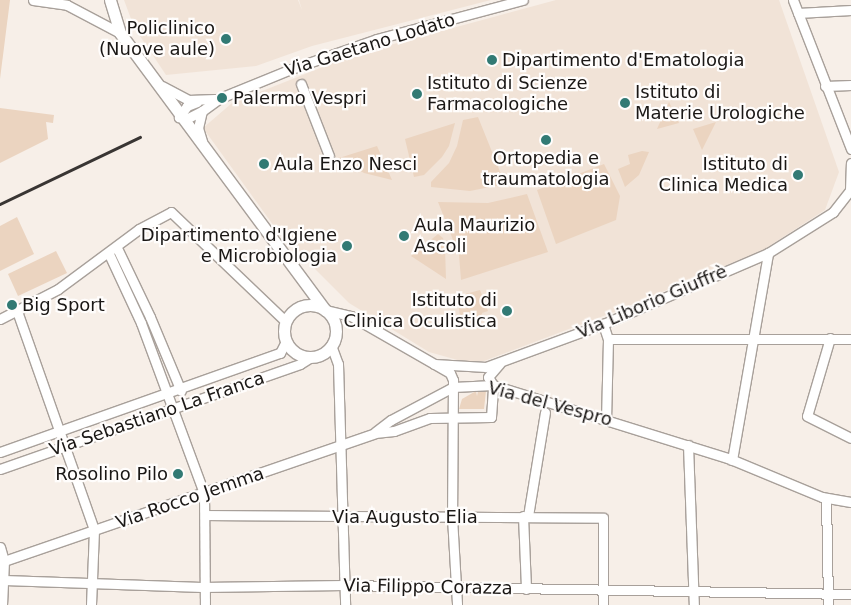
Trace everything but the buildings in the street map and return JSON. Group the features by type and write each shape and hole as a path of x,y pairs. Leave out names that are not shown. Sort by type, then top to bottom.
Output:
{"street":[{"path":"33,0 68,5 120,33"},
{"path":"110,0 120,33 179,116 305,280 335,326 331,344 338,364 344,517 345,605"},
{"name":"Via Gaetano Lodato","path":"220,98 188,118 179,116 187,106 197,102 220,98 291,69 377,39 523,0"},
{"path":"793,0 851,149"},
{"path":"798,13 851,10"},
{"name":"Via Gaetano Lodato","path":"152,78 175,95 197,102"},
{"path":"301,84 329,156"},
{"path":"825,86 851,85"},
{"path":"202,111 198,128 206,151"},
{"path":"850,190 851,163"},
{"name":"Via Liborio Giuffrè","path":"434,364 486,367 603,324 768,253 833,212 850,190"},
{"path":"0,319 58,289 113,251 139,229 171,212 286,322"},
{"path":"113,251 181,391"},
{"path":"113,251 204,493 206,515 205,605"},
{"path":"732,460 768,253"},
{"path":"305,280 304,296 286,322 286,341 297,353 313,356 331,344"},
{"path":"294,311 309,305 351,316 450,373 453,388 451,413 452,517 456,605"},
{"path":"17,311 67,446 94,530 91,605"},
{"path":"603,324 608,339 606,418"},
{"path":"830,338 806,416 851,438"},
{"path":"608,339 851,339"},
{"name":"Via Sebastiano La Franca","path":"0,452 181,391 280,353 286,341"},
{"name":"Via Sebastiano La Franca","path":"0,470 300,364 313,356"},
{"path":"493,385 489,382 490,372 500,363"},
{"path":"451,413 460,392 471,384"},
{"name":"Via del Vespro","path":"453,388 471,384 493,385 606,418 688,445 732,460 826,498 851,502"},
{"name":"Via Rocco Jemma","path":"3,566 94,530 340,447 375,433 394,431 430,418 451,413 491,417 493,385"},
{"name":"Via Rocco Jemma","path":"375,433 391,420 453,388"},
{"path":"526,589 525,516 545,412"},
{"path":"688,445 694,605"},
{"path":"826,498 828,605"},
{"name":"Via Augusto Elia","path":"206,515 603,518 603,590"},
{"path":"0,547 4,580 2,605"},
{"name":"Via Filippo Corazza","path":"4,580 206,587 344,585 694,593 851,594"},
{"path":"603,590 603,605"}],"shaded area":[{"path":"0,0 10,0 0,79"},
{"name":"Policlinico (Nuove aule)","path":"124,0 298,0 302,10 299,0 491,0 312,46 256,66 166,75 134,27"},
{"path":"556,0 779,0 839,172 825,210 763,250 614,312 484,361 461,361 429,352 349,303 279,233 203,128 232,103 353,55"},
{"path":"669,102 679,123 657,129"},
{"path":"0,108 54,115 53,123 46,122 48,139 0,163"},
{"path":"478,117 505,184 470,191 431,187 431,182 449,163 457,146 463,120"},
{"path":"716,122 702,150 693,129"},
{"path":"455,123 449,146 442,157 424,175 414,177 405,139"},
{"path":"377,146 392,180 364,173 339,158"},
{"path":"642,151 649,152 639,175 625,187 618,169 630,164 628,155"},
{"path":"604,164 620,196 616,220 556,244 537,190"},
{"path":"527,194 548,252 461,280 459,255 438,202 488,203"},
{"path":"17,217 34,254 0,271 0,226"},
{"path":"438,234 443,238 445,248 446,279 411,256"},
{"path":"56,251 67,273 18,296 8,274"},
{"path":"480,290 488,311 482,313 483,318 461,329 458,296"},
{"path":"476,391 477,396 478,391 486,391 484,409 459,409 462,399"}],"railway":[{"path":"0,204 140,137"}],"place":[{"name":"Policlinico (Nuove aule)","path":"226,39"},
{"name":"Dipartimento d'Ematologia","path":"492,60"},
{"name":"Istituto di Scienze Farmacologiche","path":"417,94"},
{"name":"Palermo Vespri","path":"222,98"},
{"name":"Istituto di Materie Urologiche","path":"625,103"},
{"name":"Ortopedia e traumatologia","path":"546,140"},
{"name":"Aula Enzo Nesci","path":"264,164"},
{"name":"Istituto di Clinica Medica","path":"798,175"},
{"name":"Aula Maurizio Ascoli","path":"404,236"},
{"name":"Dipartimento d'Igiene e Microbiologia","path":"347,246"},
{"name":"Big Sport","path":"12,305"},
{"name":"Istituto di Clinica Oculistica","path":"507,311"},
{"name":"Rosolino Pilo","path":"178,474"}]}
